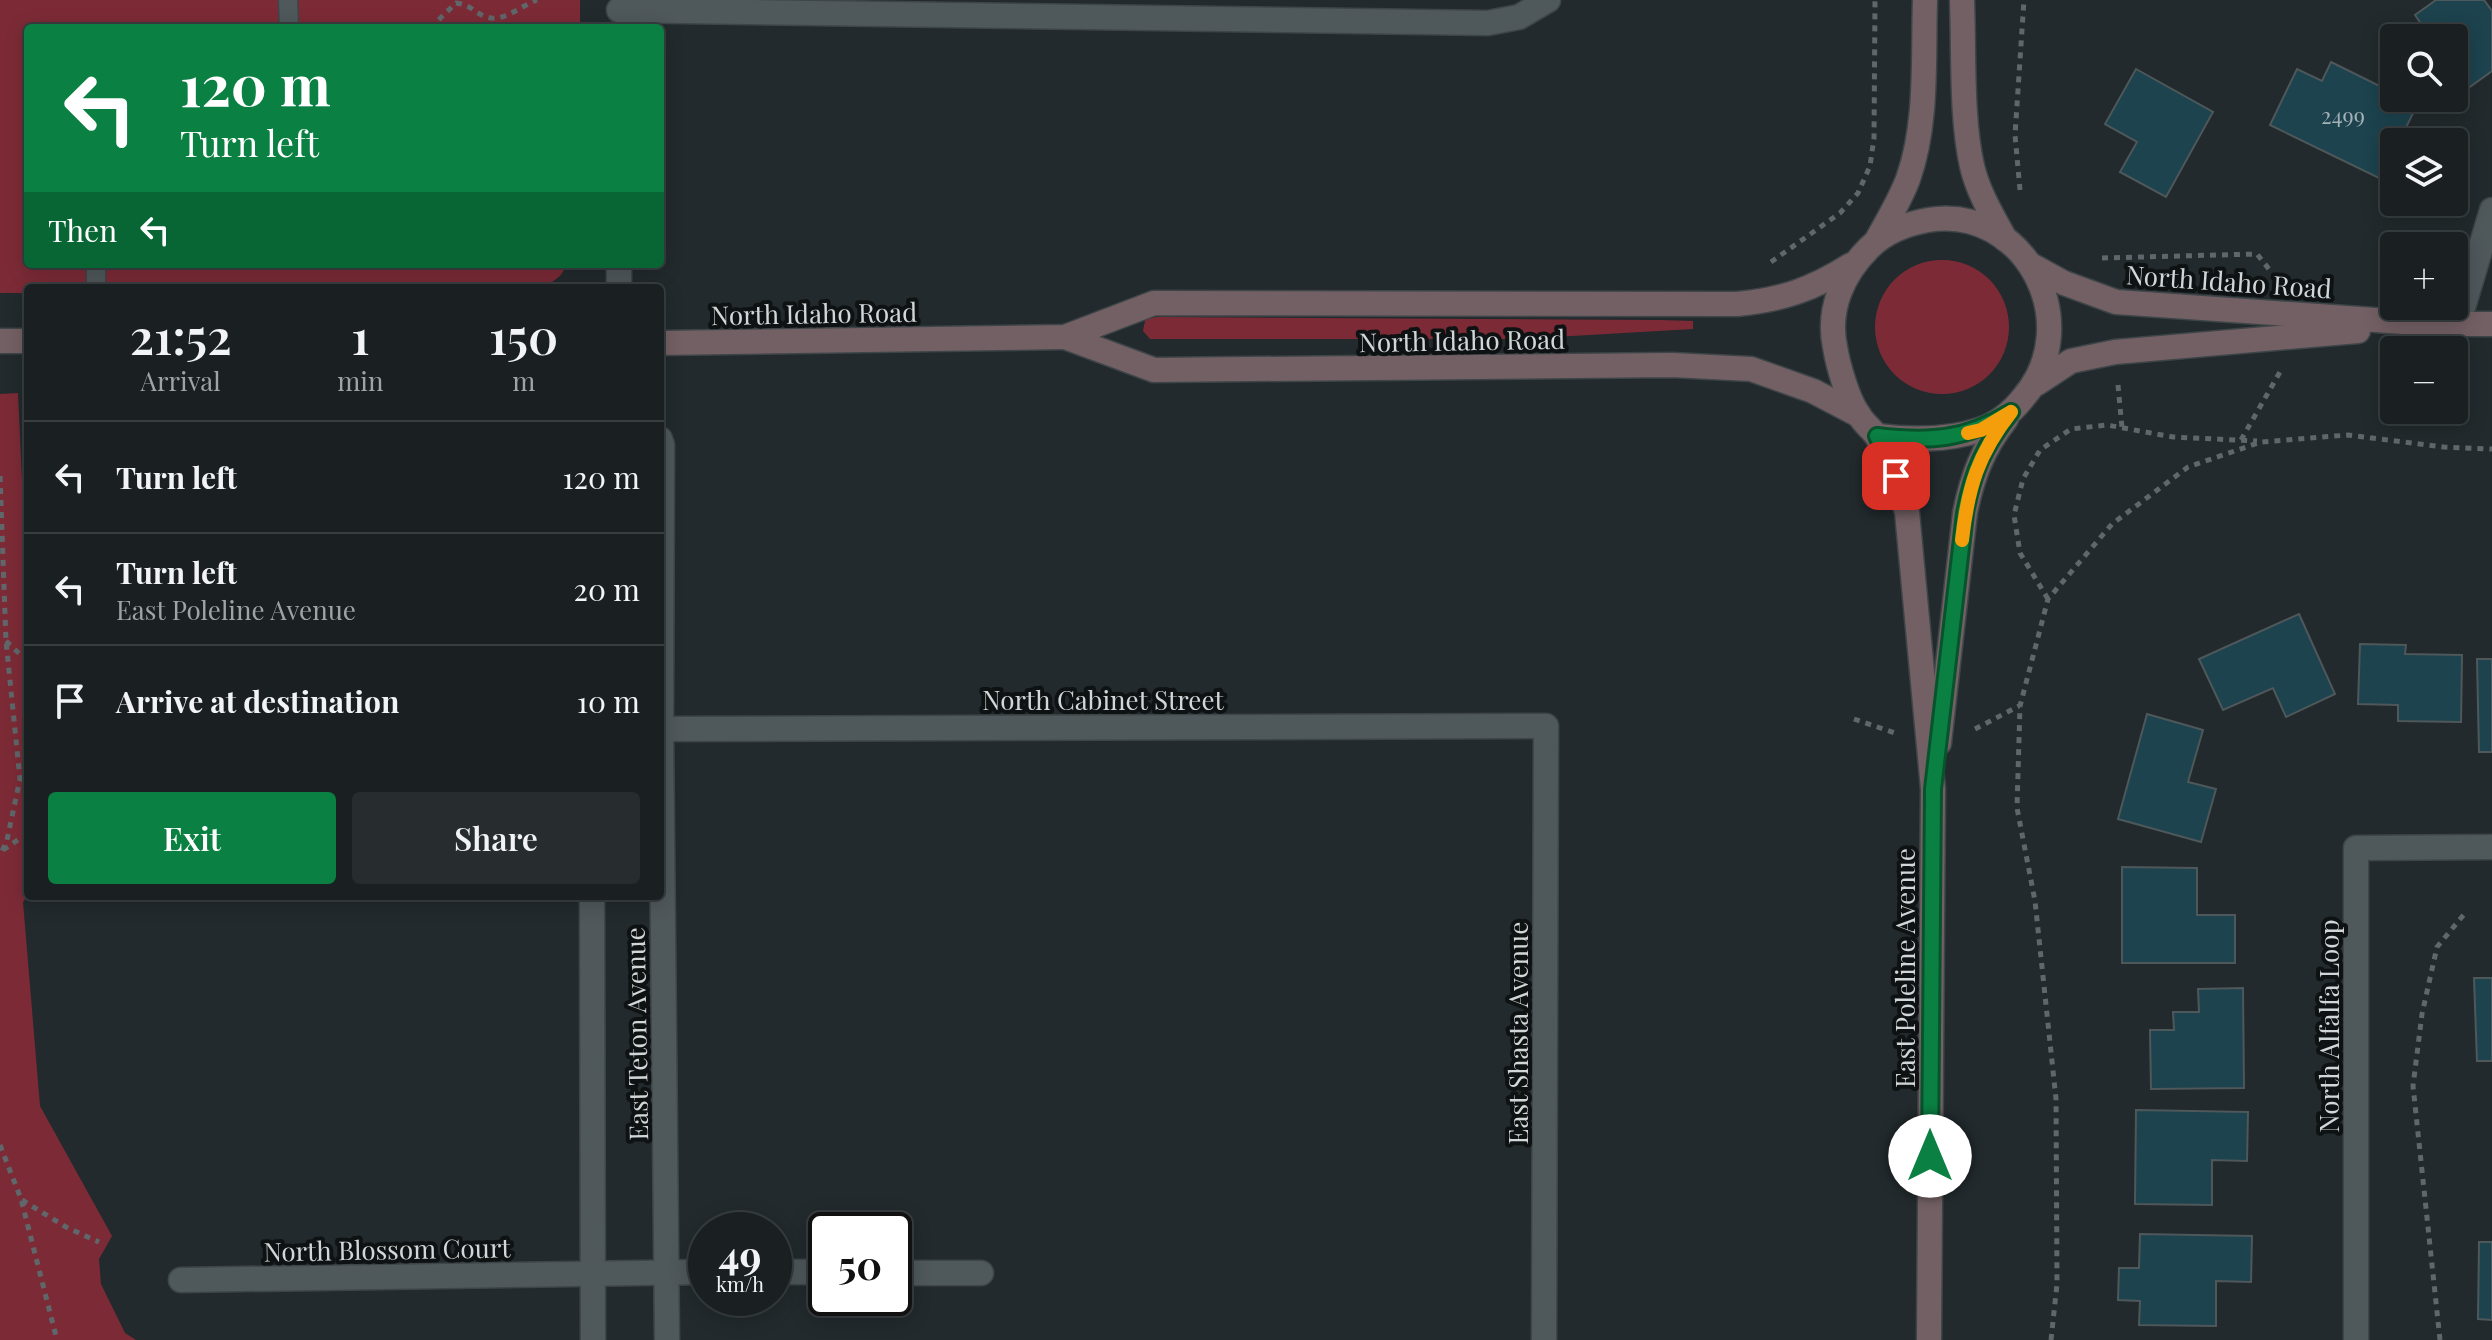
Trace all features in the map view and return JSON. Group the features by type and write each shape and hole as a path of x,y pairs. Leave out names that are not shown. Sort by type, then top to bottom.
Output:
{"main road":[{"path":"1877,240 1909,177 1917,144 1925,0"},
{"path":"1962,0 1968,141 1972,167 1980,191 2005,239 2031,265 2045,293 2051,324 2047,356 2035,385 2011,412 1981,430 1913,440 1877,436 1857,414 1834,345 1833,316 1840,289 1853,263 1877,240 1907,224 1941,218 1974,224 2005,239"},
{"name":"North Idaho Road","path":"664,343 1065,337 1154,303 1737,304 1782,298 1821,282 1853,263"},
{"name":"North Idaho Road","path":"2031,265 2064,283 2116,302 2432,324 2492,324"},
{"name":"North Idaho Road","path":"2035,385 2071,361 2092,356 2432,324"},
{"name":"North Idaho Road","path":"1065,337 1154,370 1672,365 1751,369 1813,391 1857,414"},
{"path":"0,341 24,341"},
{"name":"East Poleline Avenue","path":"1933,789 1971,482 1981,455 2011,412"},
{"name":"East Poleline Avenue","path":"1877,436 1896,476 1907,512 1933,789 1929,1340"}],"street":[{"path":"619,13 1488,23 1519,17 1548,0"},
{"path":"2458,324 2492,210"},
{"name":"North Cabinet Street","path":"664,729 1546,726"},
{"name":"East Shasta Avenue","path":"1544,1340 1546,726"},
{"name":"North Alfalfa Loop","path":"2356,1340 2356,848 2492,847"},
{"name":"East Teton Avenue","path":"592,900 593,1340"},
{"name":"East Teton Avenue","path":"662,900 667,1340"},
{"name":"North Blossom Court","path":"181,1280 688,1272"},
{"path":"912,1273 981,1273"}],"lane":[{"path":"288,0 289,24"}],"path":[{"path":"434,24 456,3 464,2 487,17 503,17 537,0"},
{"path":"1760,269 1840,213 1858,193 1870,166 1874,138 1875,0"},
{"path":"2024,0 2015,135 2020,189 2025,200"},
{"path":"2097,257 2257,254"},
{"path":"2241,440 2299,336"},
{"path":"2117,376 2122,428"},
{"path":"2048,599 2020,553 2014,515 2023,479 2040,450 2071,429 2107,425 2173,437 2269,442 2348,435 2444,447 2492,449"},
{"path":"2051,1340 2057,1284 2056,1099 2035,901 2017,808 2020,706 2048,599 2112,524 2188,467 2269,442"},
{"path":"0,476 6,641 20,779 1,853"},
{"path":"6,641 24,658"},
{"path":"1938,748 2020,706"},
{"path":"1,853 24,836"},
{"path":"2440,1340 2413,1086 2422,1014 2437,947 2466,912"},
{"path":"0,1145 21,1199 57,1340"},
{"path":"21,1199 66,1227 99,1242"}],"shaded area":[{"path":"0,0 580,0 580,24 24,24 24,268 565,268 549,284 24,284 24,293 0,293"},
{"path":"1942,260 1968,265 1989,280 2004,301 2009,327 2004,353 1989,374 1968,389 1942,394 1916,389 1895,374 1880,353 1875,327 1880,301 1895,280 1916,265"},
{"path":"1158,317 1660,320 1693,321 1693,329 1519,339 1150,339 1143,331 1145,321"},
{"path":"18,393 24,523 23,902 40,1106 112,1236 99,1259 101,1284 125,1333 136,1340 0,1340 0,394"}],"building":[{"path":"2436,0 2484,0 2492,11 2492,71 2468,88 2468,24 2421,24 2415,15"},
{"path":"2331,62 2380,86 2380,112 2414,112 2406,128 2380,128 2380,179 2270,125 2297,69 2322,81"},
{"path":"2136,69 2213,112 2166,197 2120,172 2137,142 2105,124"},
{"path":"2299,614 2335,694 2286,717 2273,688 2223,710 2199,659"},
{"path":"2360,644 2406,645 2405,654 2462,655 2461,722 2398,721 2398,705 2358,704"},
{"path":"2477,659 2492,659 2492,752 2479,752"},
{"path":"2147,714 2203,730 2188,782 2216,789 2201,842 2118,819"},
{"path":"2122,867 2197,868 2197,915 2235,915 2235,963 2122,963"},
{"path":"2474,978 2492,978 2492,1061 2477,1061"},
{"path":"2243,988 2244,1088 2151,1089 2150,1030 2174,1030 2173,1012 2199,1012 2198,989"},
{"path":"2136,1110 2248,1112 2247,1161 2212,1160 2212,1205 2135,1204"},
{"path":"2140,1234 2252,1236 2251,1282 2216,1281 2216,1326 2139,1325 2140,1301 2118,1300 2119,1268 2139,1268"},
{"path":"2479,1242 2492,1242 2492,1320 2478,1319"}],"slow traffic":[{"path":"1962,540 1971,482 1981,455 2011,412 1981,430 1968,433"}],"route":[{"path":"1896,476 1877,436 1913,440 1947,437 1981,430 2011,412 1981,455 1971,482 1933,789 1930,1156"}]}
